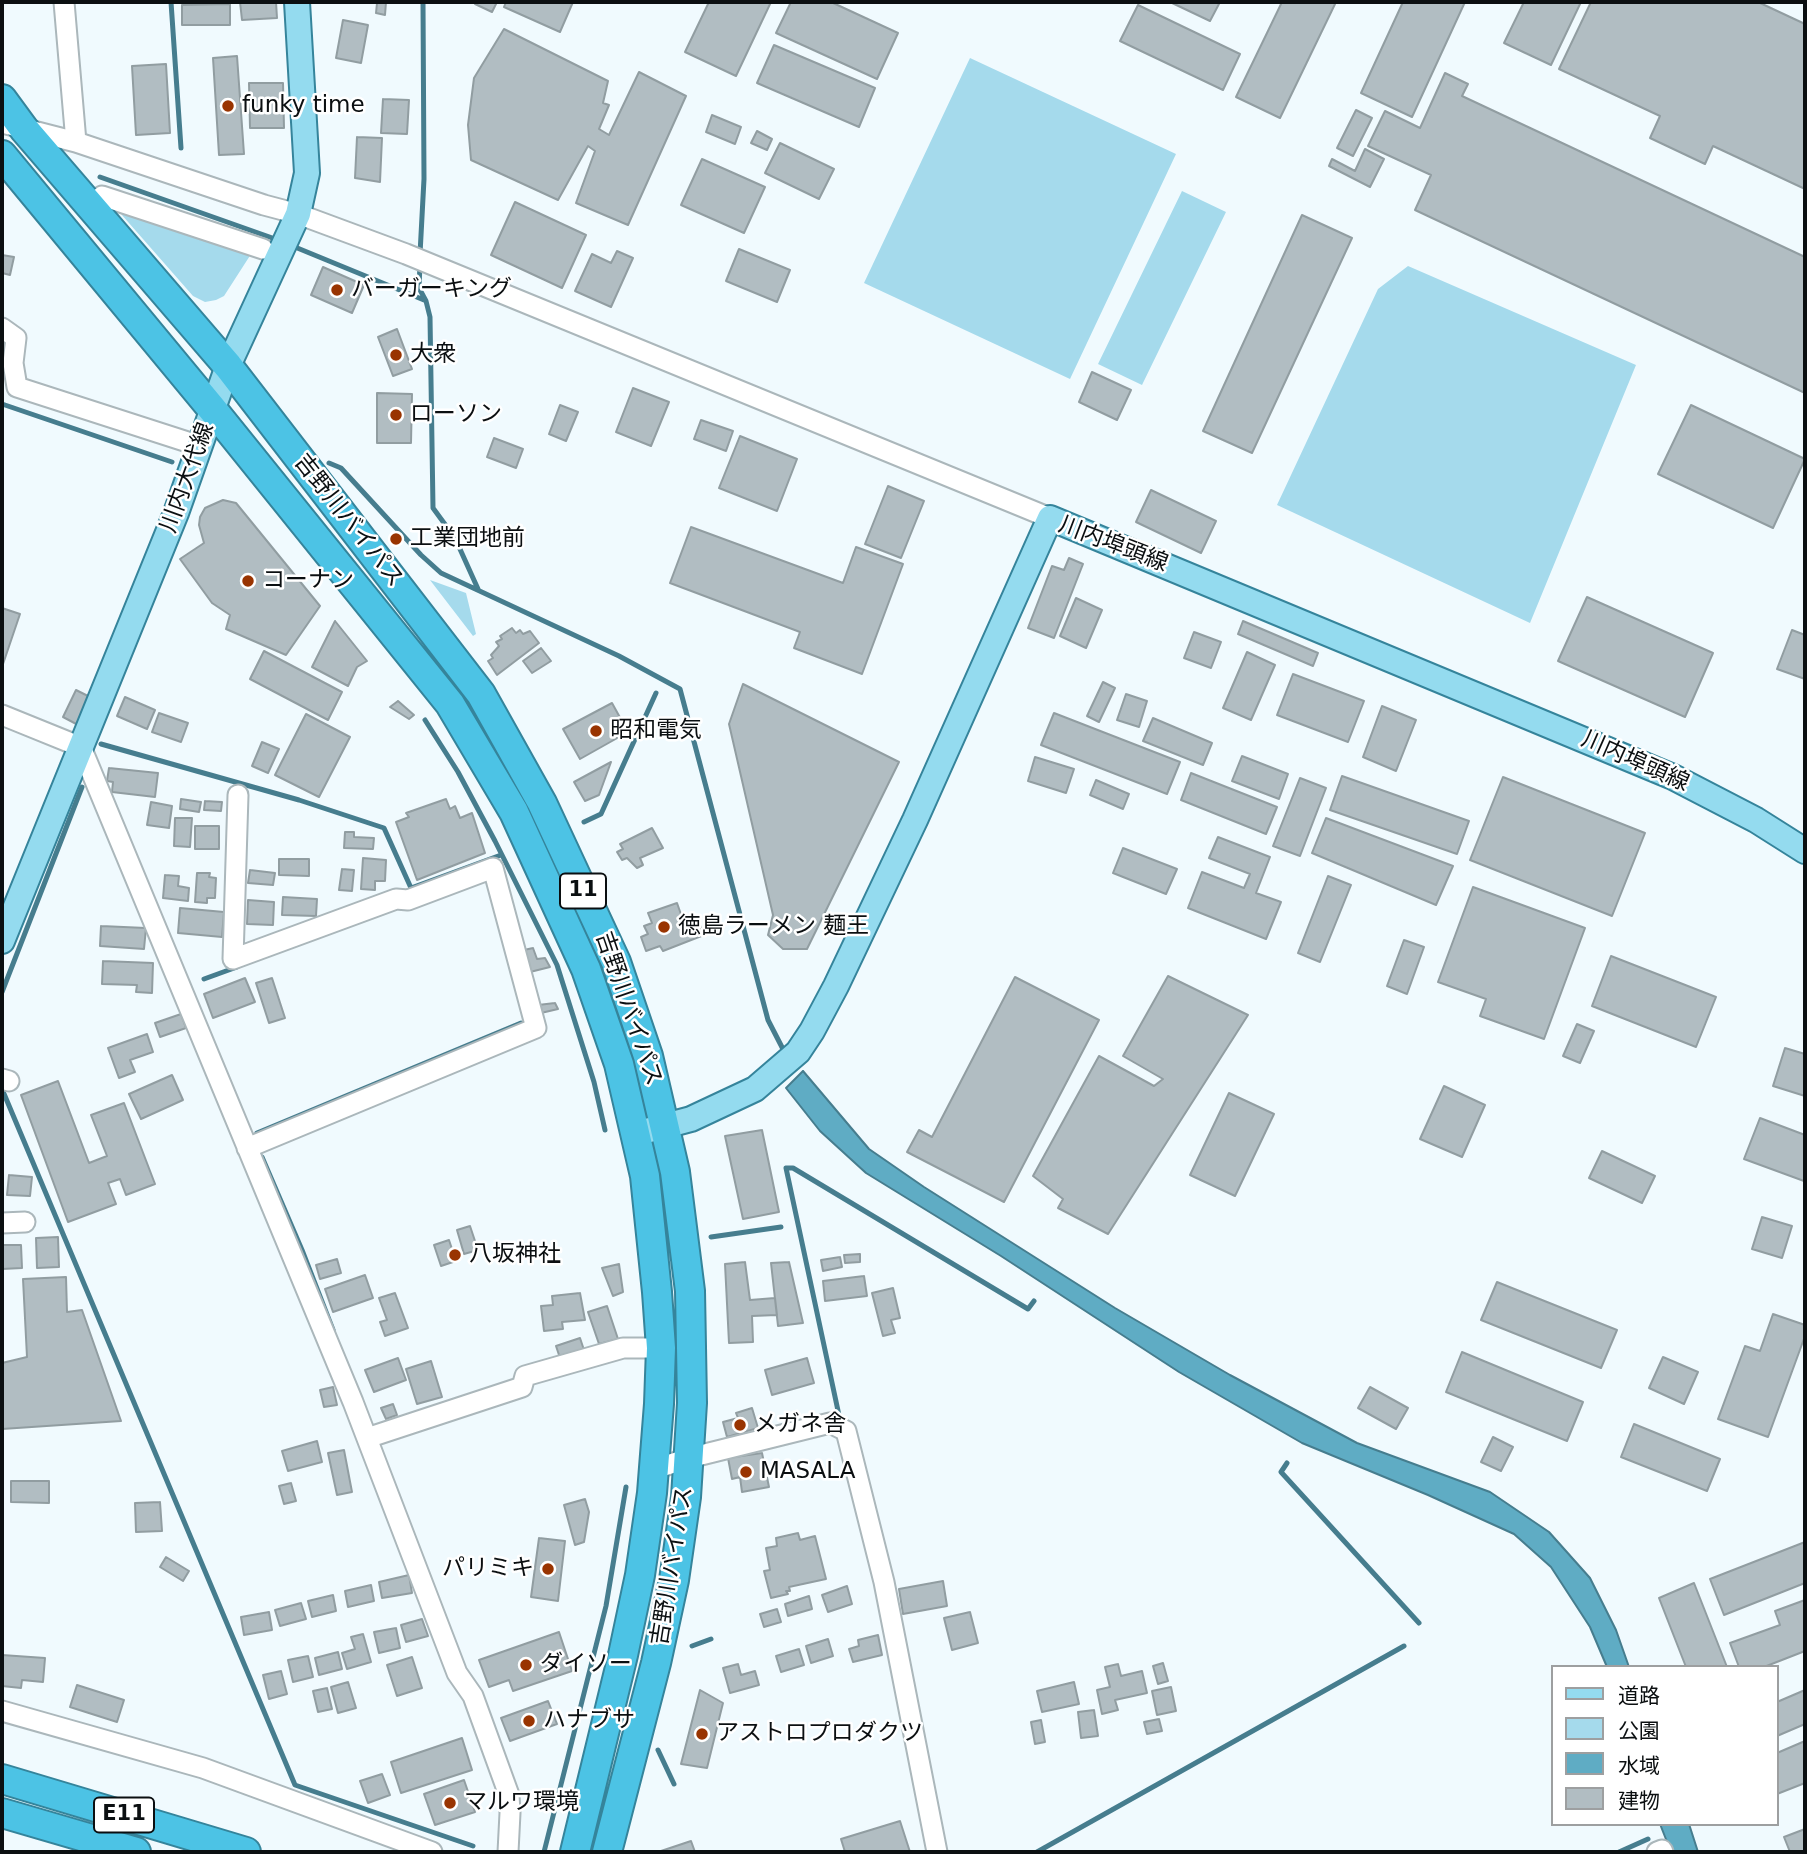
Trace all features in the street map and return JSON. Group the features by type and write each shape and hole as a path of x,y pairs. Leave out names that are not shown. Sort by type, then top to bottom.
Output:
{"highway":[{"name":"吉野川バイパス","path":"2,99 13,126 228,366 481,694 542,803 616,962 648,1056 666,1126 680,1203 690,1291 692,1403 686,1497 674,1580 656,1663 607,1852"},
{"name":"吉野川バイパス","path":"2,155 213,410 450,704 514,812 586,969 619,1064 645,1177 657,1292 660,1348 654,1469 640,1575 575,1852"},
{"name":"E11","path":"2,1779 246,1852"},
{"name":"E11","path":"2,1813 136,1852"}],"main road":[{"name":"川内大代線","path":"3,934 176,513 228,366 277,247 298,214 307,173 297,2"},
{"name":"川内埠頭線","path":"635,1134 691,1119 755,1089 798,1052 848,962 915,820 1050,518 1673,776 1756,820 1805,852"}],"street":[{"path":"64,2 76,142"},
{"path":"13,126 76,142 298,214 406,254 1050,518"},
{"path":"102,196 277,247"},
{"path":"2,328 16,338 13,363 17,387 200,446"},
{"path":"2,715 81,747 367,1438 457,1673 473,1696 509,1795 508,1852"},
{"path":"238,794 233,959 396,899 408,900 493,868 536,1028 247,1148"},
{"path":"2,1223 25,1223"},
{"path":"367,1438 522,1387 525,1376 623,1348 660,1348"},
{"path":"654,1469 830,1423 846,1431 884,1581 937,1852"},
{"path":"2,1711 203,1768 432,1852"},
{"path":"1657,1852 1663,1852"}],"green space":[{"path":"970,58 1176,154 1070,379 864,283"},
{"path":"1182,191 1226,212 1142,385 1098,364"},
{"path":"114,206 253,251 224,296 205,302 193,296"},
{"path":"1408,266 1636,365 1530,623 1277,505 1378,289"},
{"path":"430,580 466,593 476,634 473,636"}],"water":[{"path":"803,1071 869,1149 1115,1308 1230,1375 1357,1443 1490,1492 1549,1532 1590,1578 1616,1630 1628,1665 1606,1665 1590,1627 1551,1567 1514,1534 1302,1443 1179,1372 1001,1256 866,1173 820,1131 786,1088"},
{"path":"1661,1826 1690,1826 1698,1852 1671,1852"}],"building":[{"path":"240,2 276,2 277,18 242,20"},
{"path":"362,2 386,2 385,15 376,13 377,3"},
{"path":"497,2 492,12 475,4"},
{"path":"506,2 573,2 560,32 504,7"},
{"path":"709,2 771,2 736,76 685,52"},
{"path":"791,2 831,2 898,33 877,79 776,33"},
{"path":"1170,2 1220,2 1210,21"},
{"path":"1282,2 1336,2 1280,118 1236,97"},
{"path":"1403,2 1465,2 1412,117 1361,93"},
{"path":"1524,2 1581,2 1551,65 1504,43"},
{"path":"1591,2 1758,2 1805,24 1805,189 1713,146 1705,164 1650,138 1660,116 1559,69"},
{"path":"230,4 230,25 182,25 182,5"},
{"path":"1138,5 1240,54 1223,90 1120,41"},
{"path":"343,20 368,25 361,63 336,58"},
{"path":"504,29 608,81 603,103 609,105 599,129 609,135 639,72 686,96 628,225 576,203 595,151 588,146 558,200 471,160 468,125 474,78"},
{"path":"774,45 875,88 859,127 757,83"},
{"name":"funky time","path":"237,56 244,154 219,155 213,58"},
{"path":"166,64 170,133 136,135 132,66"},
{"path":"1445,73 1468,84 1462,96 1805,257 1805,393 1415,210 1431,175 1368,146 1385,111 1420,128"},
{"path":"249,83 283,83 284,128 250,128"},
{"path":"383,99 409,100 407,134 381,133"},
{"path":"1356,110 1372,118 1353,156 1337,148"},
{"path":"712,115 741,127 735,144 706,132"},
{"path":"757,131 772,139 767,150 751,143"},
{"path":"357,137 382,138 380,182 355,178"},
{"path":"780,143 834,169 819,199 765,173"},
{"path":"1365,149 1384,159 1370,187 1329,166 1332,159 1355,171"},
{"path":"702,159 765,187 744,233 681,205"},
{"path":"515,202 586,235 562,288 491,255"},
{"path":"1302,215 1352,238 1252,453 1203,431"},
{"path":"739,249 790,270 777,302 726,281"},
{"path":"617,251 633,258 611,307 575,291 592,254 611,263"},
{"path":"2,255 14,257 10,275 2,273"},
{"name":"バーガーキング","path":"323,267 364,285 352,313 311,295"},
{"path":"397,329 412,369 393,376 378,337"},
{"path":"1092,372 1131,390 1117,420 1079,402"},
{"path":"633,388 669,402 651,446 616,432"},
{"path":"377,393 412,394 411,443 377,443"},
{"path":"560,405 578,412 566,441 549,434"},
{"path":"1691,405 1805,459 1773,528 1658,474"},
{"path":"701,420 733,431 726,451 694,439"},
{"path":"740,436 797,459 777,511 719,488"},
{"path":"494,438 523,449 516,468 487,457"},
{"path":"888,486 924,501 901,558 865,544"},
{"path":"1151,490 1216,521 1201,553 1136,522"},
{"name":"コーナン","path":"223,500 236,503 320,606 286,655 226,629 230,615 212,603 180,559 204,543 199,525 200,517 205,508"},
{"path":"691,527 843,583 856,547 903,564 862,674 794,648 800,632 670,583"},
{"path":"1069,558 1083,564 1054,638 1028,628 1052,566 1064,570"},
{"path":"1587,597 1713,653 1685,717 1558,661"},
{"path":"1076,598 1102,610 1086,648 1060,636"},
{"path":"2,608 20,614 2,667"},
{"path":"335,621 367,661 357,667 348,686 312,667"},
{"path":"1243,621 1318,653 1313,666 1238,634"},
{"path":"512,628 516,633 520,630 523,634 530,631 539,643 497,675 488,661 493,658 491,655 499,646 496,642 502,639 500,636"},
{"path":"1792,630 1805,635 1805,679 1777,669"},
{"path":"1194,632 1221,642 1211,668 1184,658"},
{"path":"541,648 551,661 532,673 523,661"},
{"path":"264,651 342,692 328,720 250,679"},
{"path":"1247,652 1275,665 1251,720 1223,708"},
{"path":"1293,674 1364,701 1348,742 1277,715"},
{"path":"1103,682 1115,688 1099,722 1087,716"},
{"path":"743,684 899,762 807,949 783,949 768,935 773,915 729,724"},
{"path":"76,690 94,699 80,726 63,717"},
{"path":"1126,694 1147,701 1139,727 1117,720"},
{"path":"125,697 155,710 147,729 117,716"},
{"path":"398,701 414,715 409,719 390,707"},
{"name":"昭和電気","path":"612,703 628,732 580,759 563,729"},
{"path":"1382,706 1416,720 1396,771 1363,757"},
{"path":"159,713 188,723 181,742 152,732"},
{"path":"1054,713 1180,762 1167,794 1041,745"},
{"path":"306,714 350,737 319,797 275,775"},
{"path":"1153,718 1212,743 1203,765 1143,741"},
{"path":"262,742 279,749 268,773 252,766"},
{"path":"1242,756 1288,774 1279,799 1232,781"},
{"path":"1035,757 1074,769 1066,793 1028,781"},
{"path":"611,762 599,795 585,801 574,782"},
{"path":"109,768 158,773 155,797 112,792 113,782 107,781"},
{"path":"1191,773 1277,807 1266,834 1181,800"},
{"path":"1342,776 1469,821 1457,854 1330,810"},
{"path":"1503,777 1645,833 1612,916 1470,860"},
{"path":"1300,778 1326,788 1300,856 1273,846"},
{"path":"1096,780 1129,794 1123,809 1090,795"},
{"path":"181,799 201,802 199,812 180,809"},
{"path":"446,799 450,809 455,806 460,818 472,813 485,853 417,880 396,822 409,817 406,813"},
{"path":"205,801 222,802 221,811 204,810"},
{"path":"151,802 172,806 169,828 147,825"},
{"path":"175,818 192,818 190,847 174,846"},
{"path":"1326,818 1453,866 1436,905 1312,853"},
{"path":"195,826 219,826 219,849 195,849"},
{"path":"652,828 663,848 640,858 643,865 637,868 627,858 622,860 617,852 623,849 620,844"},
{"path":"345,832 354,832 354,837 374,838 373,849 344,848"},
{"path":"1218,837 1270,857 1256,893 1281,902 1266,939 1188,908 1202,872 1244,888 1250,874 1209,858"},
{"path":"1123,848 1177,869 1166,894 1113,873"},
{"path":"363,858 386,860 385,881 375,881 375,890 361,889"},
{"path":"279,859 309,859 309,876 279,875"},
{"path":"342,869 354,870 352,891 339,890"},
{"path":"250,870 275,873 273,885 248,883"},
{"path":"197,873 210,873 209,877 216,878 215,898 207,898 207,903 195,902"},
{"path":"165,875 179,876 178,886 189,888 188,901 163,898"},
{"path":"1328,876 1351,885 1320,962 1298,953"},
{"path":"1473,887 1585,928 1544,1039 1480,1016 1486,999 1438,982"},
{"path":"283,897 317,899 316,916 282,915"},
{"path":"248,900 274,902 273,925 247,924"},
{"path":"677,903 683,920 696,915 704,935 663,951 660,946 646,951 641,937 648,934 644,926 652,923 648,913"},
{"path":"180,908 224,912 222,937 178,933"},
{"path":"101,926 146,928 144,949 100,946"},
{"path":"1404,940 1424,947 1407,994 1387,986"},
{"path":"533,948 537,959 545,958 550,967 530,972 524,950"},
{"path":"1611,956 1716,997 1696,1047 1592,1006"},
{"path":"103,961 153,963 152,993 136,992 137,985 102,984"},
{"path":"1168,976 1248,1015 1108,1234 1058,1208 1063,1199 1033,1176 1099,1056 1154,1086 1163,1079 1123,1056"},
{"path":"1015,977 1099,1020 1004,1202 907,1152 919,1130 932,1137"},
{"path":"245,978 255,1002 213,1018 204,994"},
{"path":"272,978 285,1018 269,1023 256,983"},
{"path":"555,1003 558,1009 541,1013 538,1005"},
{"path":"181,1014 186,1028 160,1037 155,1023"},
{"path":"1577,1024 1594,1031 1580,1063 1563,1056"},
{"path":"147,1034 153,1052 130,1060 135,1072 119,1078 108,1048"},
{"path":"1785,1048 1805,1054 1805,1096 1773,1086"},
{"path":"172,1075 183,1100 141,1119 129,1094"},
{"path":"58,1081 89,1163 107,1156 91,1115 124,1103 155,1184 126,1195 120,1179 108,1183 116,1204 68,1222 21,1095"},
{"path":"1444,1086 1485,1105 1462,1157 1420,1139"},
{"path":"1229,1093 1274,1114 1235,1196 1190,1175"},
{"path":"1760,1118 1805,1135 1804,1181 1744,1159"},
{"path":"762,1130 779,1212 743,1219 725,1136"},
{"path":"1602,1151 1655,1176 1642,1203 1589,1178"},
{"path":"9,1175 32,1177 30,1196 7,1195"},
{"path":"1762,1217 1792,1226 1782,1258 1752,1249"},
{"path":"470,1226 478,1250 464,1254 457,1230"},
{"path":"58,1237 59,1267 37,1268 36,1238"},
{"path":"449,1240 456,1261 441,1266 434,1245"},
{"path":"2,1245 21,1245 22,1268 2,1269"},
{"path":"860,1254 860,1262 845,1263 844,1255"},
{"path":"840,1257 842,1267 823,1271 821,1260"},
{"path":"337,1259 341,1273 320,1279 316,1265"},
{"path":"745,1262 750,1300 775,1298 777,1315 752,1316 753,1342 729,1343 725,1264"},
{"path":"789,1262 803,1323 778,1326 771,1263"},
{"path":"619,1264 623,1292 613,1296 602,1268"},
{"path":"365,1275 373,1298 333,1312 325,1289"},
{"path":"864,1276 867,1296 825,1301 823,1281"},
{"path":"66,1277 67,1312 82,1310 121,1421 2,1429 2,1363 27,1357 23,1279"},
{"path":"1497,1282 1617,1330 1601,1368 1481,1320"},
{"path":"893,1288 900,1318 891,1320 895,1333 883,1336 872,1293"},
{"path":"395,1293 408,1328 385,1336 380,1322 387,1320 379,1298"},
{"path":"580,1293 585,1320 562,1322 563,1329 544,1331 541,1306 553,1305 552,1296"},
{"path":"607,1306 618,1339 599,1344 588,1312"},
{"path":"1773,1314 1805,1325 1805,1336 1768,1437 1718,1419 1745,1346 1760,1351"},
{"path":"580,1338 585,1353 561,1361 556,1346"},
{"path":"1462,1352 1583,1402 1567,1441 1446,1392"},
{"path":"1663,1357 1698,1372 1684,1404 1649,1388"},
{"path":"398,1358 406,1380 374,1392 365,1370"},
{"path":"807,1358 814,1383 772,1395 765,1370"},
{"path":"431,1361 442,1397 417,1404 406,1369"},
{"path":"333,1387 337,1405 324,1407 320,1390"},
{"path":"1370,1387 1408,1408 1396,1429 1358,1408"},
{"path":"393,1404 397,1415 386,1419 381,1408"},
{"name":"メガネ舎","path":"752,1408 758,1428 727,1437 723,1422 738,1418 736,1413"},
{"path":"1634,1424 1720,1459 1707,1491 1621,1457"},
{"path":"1493,1437 1513,1447 1501,1471 1481,1462"},
{"path":"317,1441 322,1462 288,1471 282,1451"},
{"path":"344,1450 352,1492 337,1495 328,1453"},
{"path":"762,1453 769,1487 742,1492 740,1477 732,1479 728,1458"},
{"path":"11,1481 49,1481 49,1503 11,1502"},
{"path":"291,1483 296,1501 284,1504 279,1486"},
{"path":"585,1499 589,1512 584,1542 575,1545 564,1505"},
{"path":"160,1502 162,1531 136,1532 135,1503"},
{"path":"798,1533 800,1540 815,1536 826,1579 789,1587 790,1591 786,1591 788,1594 771,1598 764,1571 770,1570 766,1548 777,1546 776,1538"},
{"name":"パリミキ","path":"539,1538 565,1541 558,1601 531,1597"},
{"path":"1805,1542 1805,1583 1724,1615 1710,1579"},
{"path":"166,1557 189,1571 183,1581 160,1567"},
{"path":"409,1575 412,1593 382,1598 379,1582"},
{"path":"943,1581 947,1606 903,1614 899,1589"},
{"path":"1694,1583 1726,1665 1685,1665 1659,1598"},
{"path":"371,1585 374,1601 348,1607 345,1591"},
{"path":"847,1586 852,1604 828,1612 822,1595"},
{"path":"333,1595 336,1611 312,1617 308,1601"},
{"path":"809,1596 812,1609 788,1616 785,1604"},
{"path":"1805,1600 1805,1651 1769,1665 1738,1665 1730,1643 1780,1625 1775,1611"},
{"path":"301,1603 306,1619 280,1626 275,1610"},
{"path":"777,1609 781,1622 764,1627 760,1614"},
{"path":"269,1612 272,1630 244,1635 241,1617"},
{"path":"970,1612 978,1643 952,1650 944,1618"},
{"path":"422,1619 428,1636 406,1642 401,1625"},
{"path":"396,1628 400,1648 379,1653 374,1632"},
{"name":"ダイソー","path":"559,1632 572,1671 513,1691 509,1680 489,1687 479,1660"},
{"path":"363,1634 371,1662 347,1669 342,1653 355,1649 351,1637"},
{"path":"878,1635 882,1655 853,1662 849,1649 859,1646 858,1640"},
{"path":"828,1639 833,1656 811,1663 806,1646"},
{"path":"799,1649 804,1665 781,1672 776,1656"},
{"path":"338,1652 342,1669 319,1675 315,1658"},
{"path":"2,1655 45,1658 43,1682 22,1680 21,1688 2,1686"},
{"path":"308,1656 313,1677 293,1682 288,1660"},
{"path":"412,1657 422,1688 397,1696 387,1665"},
{"path":"1163,1663 1168,1681 1158,1684 1153,1666"},
{"path":"738,1664 741,1675 755,1671 759,1685 730,1693 723,1668"},
{"path":"1118,1664 1121,1676 1142,1671 1147,1693 1115,1700 1118,1710 1102,1714 1097,1690 1110,1687 1105,1667"},
{"path":"281,1671 287,1694 269,1699 263,1675"},
{"path":"348,1682 356,1708 338,1713 331,1687"},
{"path":"1074,1682 1079,1704 1042,1712 1037,1691"},
{"path":"77,1685 124,1700 117,1722 70,1707"},
{"path":"1171,1687 1176,1711 1157,1715 1152,1691"},
{"path":"327,1688 332,1709 318,1712 313,1691"},
{"name":"アストロプロダクツ","path":"700,1690 723,1703 707,1768 681,1764"},
{"path":"1805,1690 1805,1724 1779,1735 1779,1701"},
{"name":"ハナブサ","path":"548,1701 557,1724 510,1741 501,1718"},
{"path":"1094,1710 1098,1736 1081,1738 1078,1712"},
{"path":"1159,1719 1162,1731 1147,1734 1144,1722"},
{"path":"1041,1720 1045,1742 1035,1744 1031,1722"},
{"path":"462,1738 472,1770 401,1793 391,1762"},
{"path":"1805,1741 1805,1783 1779,1793 1779,1752"},
{"path":"382,1774 390,1795 368,1803 360,1781"},
{"name":"マルワ環境","path":"464,1780 475,1812 435,1825 424,1794"},
{"path":"900,1821 910,1852 845,1852 841,1839"},
{"path":"1805,1829 1805,1852 1790,1852 1784,1837"},
{"path":"691,1841 695,1852 658,1852"}],"waterway":[{"path":"171,2 181,148"},
{"path":"420,254 424,179 423,2"},
{"path":"100,177 278,240"},
{"path":"290,245 424,300"},
{"path":"420,264 419,288 430,317 433,508 455,538 478,589"},
{"path":"2,404 172,462"},
{"path":"329,463 341,468 441,573 619,656 680,689 768,1020 786,1055"},
{"path":"584,822 601,814 656,693"},
{"path":"425,720 458,772 557,965 594,1082 605,1130"},
{"path":"101,744 299,800 384,828 411,888 501,855"},
{"path":"2,992 82,787"},
{"path":"204,979 237,967"},
{"path":"257,1133 521,1023"},
{"path":"2,1089 295,1785 473,1846"},
{"path":"262,1157 333,1330"},
{"path":"840,1420 786,1168 793,1168 1028,1309 1034,1301"},
{"path":"711,1237 781,1227"},
{"path":"1287,1463 1281,1472 1419,1623"},
{"path":"544,1852 606,1606 626,1487"},
{"path":"692,1646 711,1639"},
{"path":"1037,1852 1404,1646"},
{"path":"658,1750 674,1784"},
{"path":"1619,1852 1648,1839"}],"place":[{"name":"funky time","path":"228,106"},
{"name":"バーガーキング","path":"337,290"},
{"name":"大衆","path":"396,355"},
{"name":"ローソン","path":"396,415"},
{"name":"工業団地前","path":"396,539"},
{"name":"コーナン","path":"248,581"},
{"name":"昭和電気","path":"596,731"},
{"name":"徳島ラーメン 麺王","path":"664,927"},
{"name":"八坂神社","path":"455,1255"},
{"name":"メガネ舎","path":"740,1425"},
{"name":"MASALA","path":"746,1472"},
{"name":"パリミキ","path":"548,1569"},
{"name":"ダイソー","path":"526,1665"},
{"name":"ハナブサ","path":"529,1721"},
{"name":"アストロプロダクツ","path":"702,1734"},
{"name":"マルワ環境","path":"450,1803"}]}
